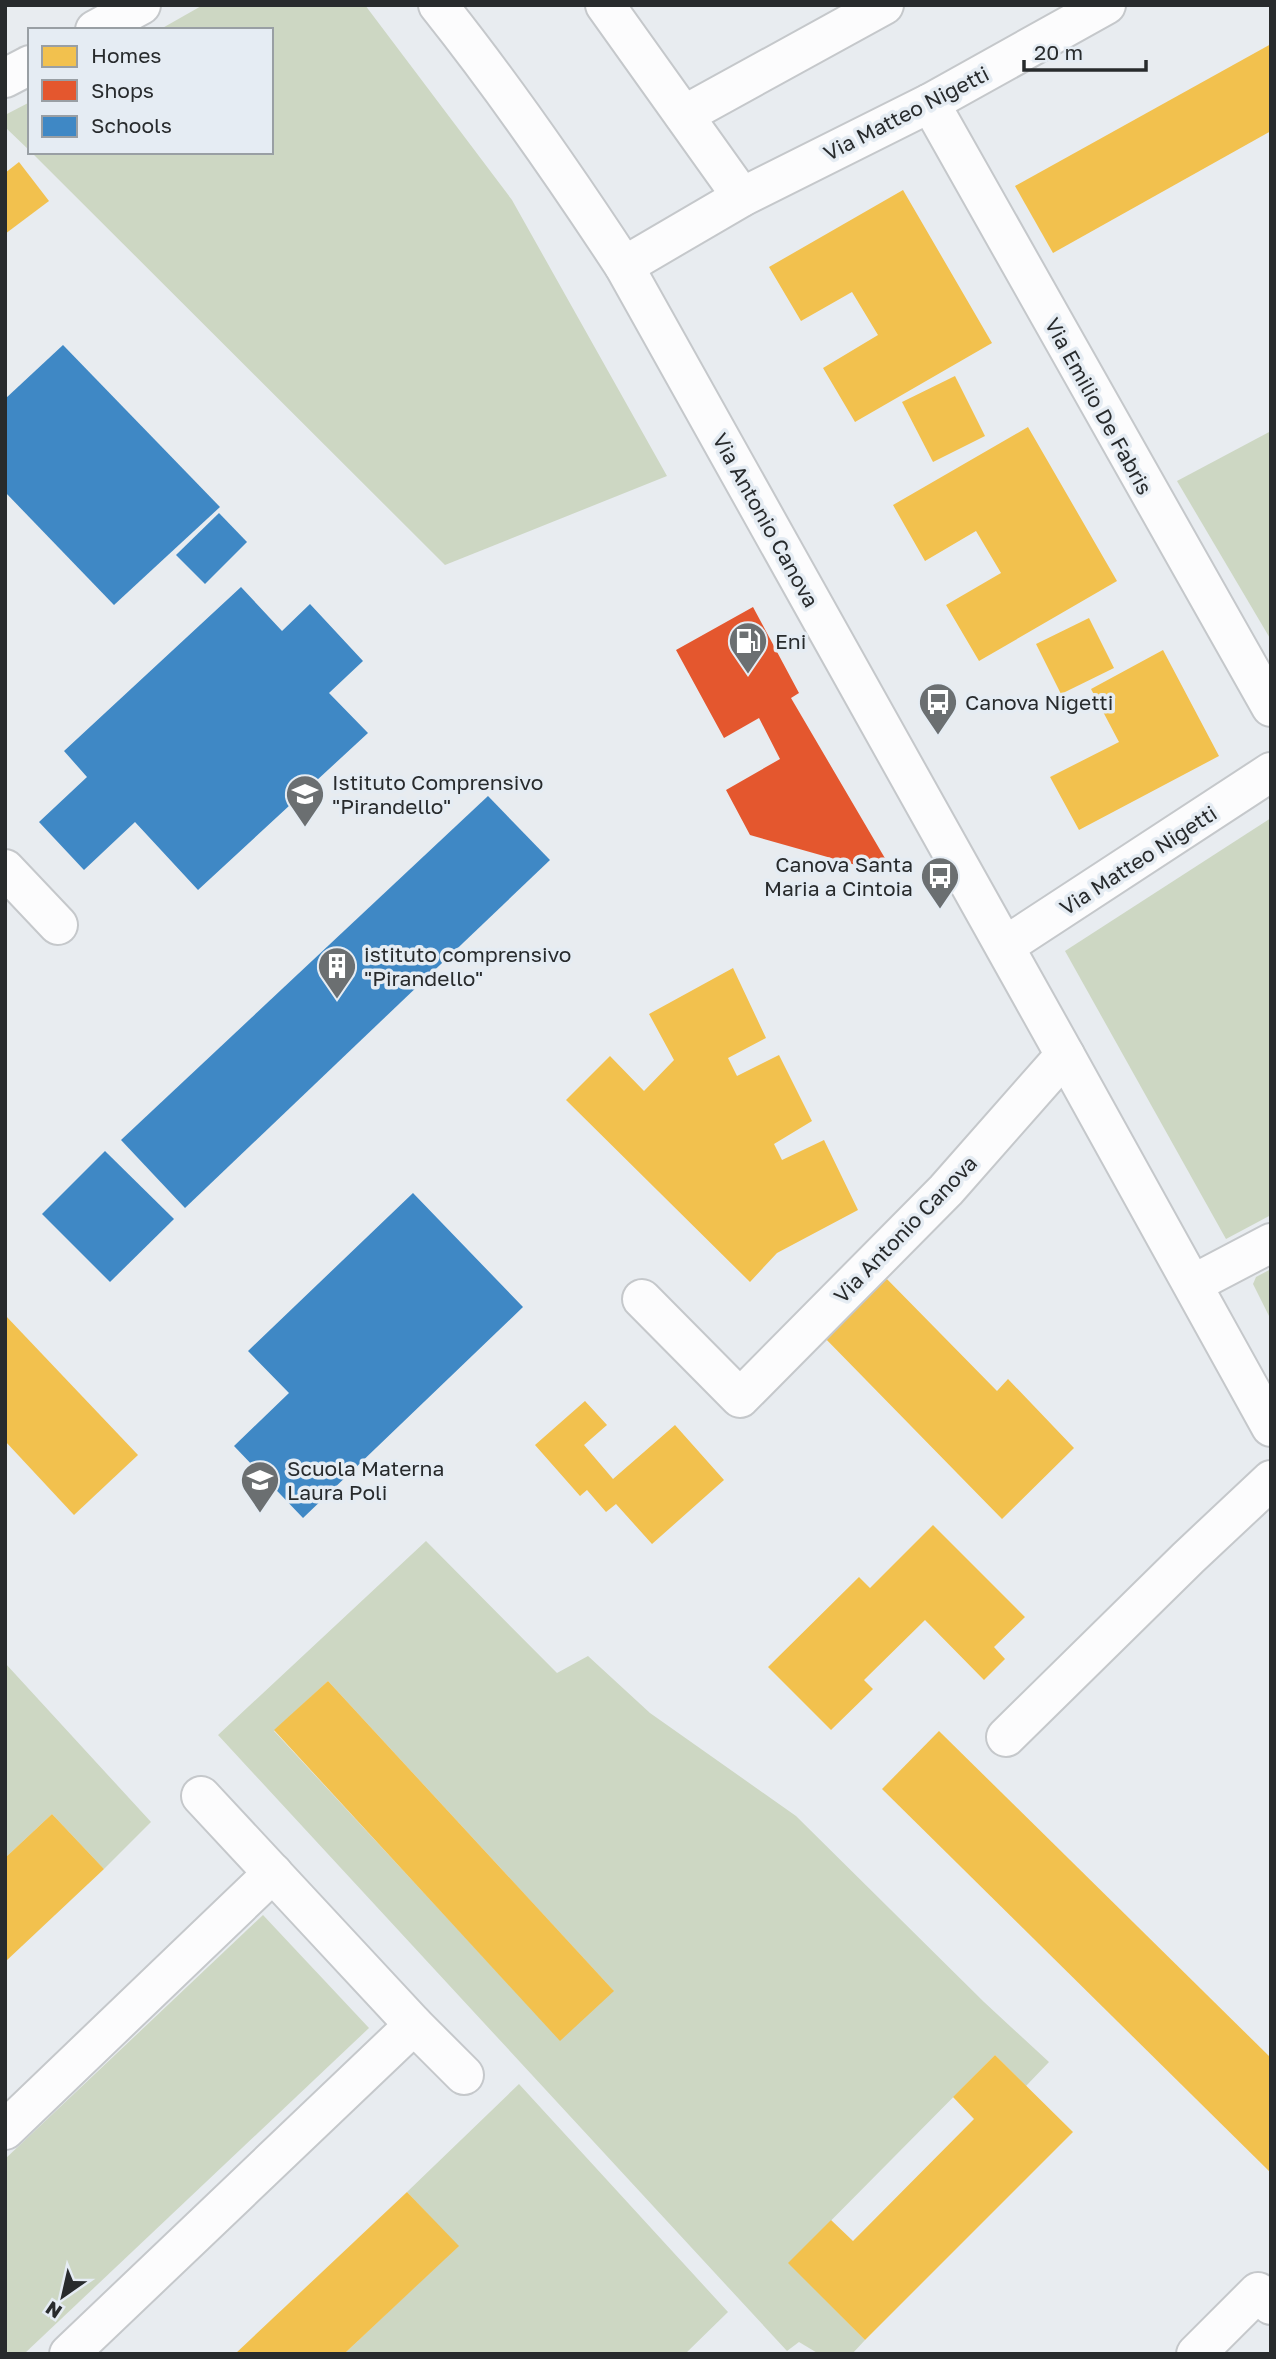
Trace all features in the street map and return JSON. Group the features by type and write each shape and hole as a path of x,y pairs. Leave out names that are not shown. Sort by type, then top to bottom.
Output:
{"street":[{"path":"99,28 141,5"},
{"name":"Via Antonio Canova","path":"438,5 511,99 624,266 1271,1427"},
{"path":"606,5 742,197"},
{"path":"684,116 884,5"},
{"name":"Via Matteo Nigetti","path":"624,266 742,197 930,103 1106,5"},
{"path":"5,78 28,66"},
{"name":"Via Emilio De Fabris","path":"930,103 1271,707"},
{"name":"Via Matteo Nigetti","path":"1005,946 1271,772"},
{"path":"5,869 58,925"},
{"name":"Via Antonio Canova","path":"642,1299 740,1398 946,1190 1065,1055"},
{"path":"1193,1284 1271,1243"},
{"path":"1006,1737 1271,1480"},
{"path":"201,1796 464,2075"},
{"path":"5,2130 273,1873"},
{"path":"69,2354 414,2025"},
{"path":"1196,2354 1258,2292 1271,2305"}],"green space":[{"path":"203,5 365,5 512,200 667,476 445,565 33,154 273,154 273,28 163,28"},
{"path":"28,103 28,149 5,127 5,115"},
{"path":"1271,431 1271,640 1177,481"},
{"path":"1271,818 1271,1215 1226,1239 1065,951"},
{"path":"1271,1269 1271,1320 1253,1284 1256,1277"},
{"path":"426,1541 557,1673 588,1656 650,1713 796,1816 984,2002 1049,2062 1026,2086 995,2055 789,2263 865,2340 852,2354 819,2354 799,2342 787,2351 218,1735","holes":["328,1681 613,1990 560,2040 274,1731"]},
{"path":"5,1663 151,1822 104,1869 52,1814 5,1858"},
{"path":"263,1915 369,2028 24,2354 5,2354 5,2159"},
{"path":"519,2084 728,2312 685,2354 344,2354 458,2246 407,2192"}],"building: Homes":[{"path":"1271,44 1271,131 1053,253 1015,186"},
{"path":"19,162 49,201 5,234 5,173"},
{"path":"903,190 992,343 855,422 823,368 878,335 852,292 801,321 769,267"},
{"path":"955,376 985,436 933,462 902,402"},
{"path":"1028,427 1117,581 979,661 946,605 1001,573 976,531 925,561 893,505"},
{"path":"1089,618 1114,668 1061,694 1036,644"},
{"path":"1163,650 1219,756 1079,830 1050,777 1119,742 1091,689"},
{"path":"733,968 766,1038 728,1058 737,1076 779,1055 812,1121 774,1144 782,1160 824,1140 858,1210 777,1253 750,1282 566,1100 610,1056 644,1091 674,1060 649,1014"},
{"path":"881,1273 997,1391 1008,1379 1074,1448 1002,1519 820,1333"},
{"path":"5,1315 138,1455 74,1515 5,1441"},
{"path":"585,1401 607,1425 584,1445 613,1479 675,1425 724,1480 652,1544 616,1504 606,1512 587,1490 580,1496 535,1445"},
{"path":"933,1525 1025,1617 994,1647 1005,1659 984,1680 925,1620 864,1680 873,1689 831,1730 768,1667 859,1577 870,1588"},
{"path":"328,1681 614,1991 560,2041 274,1730"},
{"path":"939,1731 1271,2058 1271,2173 882,1789"},
{"path":"52,1814 104,1869 5,1962 5,1858"},
{"path":"995,2055 1073,2132 865,2340 788,2263 831,2220 853,2241 974,2119 953,2097"},
{"path":"407,2192 459,2246 344,2354 235,2354"}],"building: Shops":[{"path":"753,607 799,693 791,698 886,860 870,869 750,835 726,790 780,759 759,718 724,738 676,650"}],"building: Schools":[{"path":"63,345 220,507 114,605 5,492 5,399"},
{"path":"219,513 247,542 205,584 176,555"},
{"path":"241,587 282,631 310,604 363,661 329,693 368,733 198,890 135,822 84,870 39,822 87,777 64,751"},
{"name":"istituto comprensivo \"Pirandello\"","path":"488,796 550,860 185,1208 121,1140"},
{"path":"105,1151 174,1219 110,1282 42,1214"},
{"name":"Scuola Materna Laura Poli","path":"413,1193 523,1307 303,1518 234,1446 289,1393 248,1351"}],"place":[{"name":"Eni","path":"748,675"},
{"name":"Canova Nigetti","path":"938,736"},
{"name":"Istituto Comprensivo \"Pirandello\"","path":"305,828"},
{"name":"Canova Santa Maria a Cintoia","path":"940,910"},
{"name":"istituto comprensivo \"Pirandello\"","path":"337,1000"},
{"name":"Scuola Materna Laura Poli","path":"260,1514"}]}
